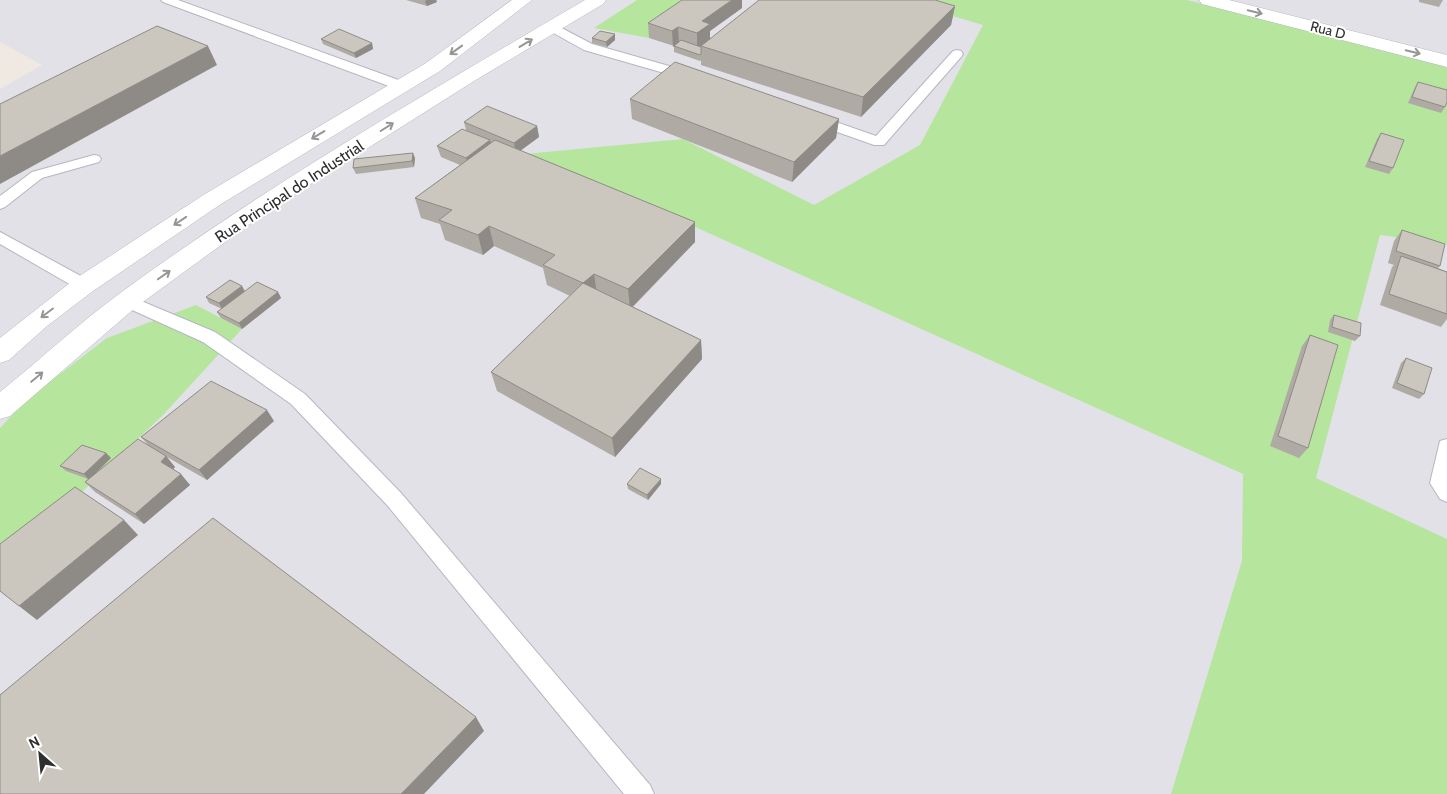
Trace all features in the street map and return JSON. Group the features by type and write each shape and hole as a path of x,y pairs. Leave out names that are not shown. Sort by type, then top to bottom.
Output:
{"street":[{"name":"Rua Principal do Industrial","path":"0,353 38,320 84,285 212,199 399,85 433,67 524,0"},
{"name":"Rua Principal do Industrial","path":"0,408 127,301 257,208 467,77 596,0"},
{"name":"Rua D","path":"1208,0 1447,61"},
{"name":"Rua D","path":"1275,0 1313,9"},
{"path":"84,285 127,301"}],"lane":[{"path":"167,0 399,85"},
{"path":"552,27 588,47 707,81"},
{"path":"797,113 879,142 957,54"},
{"path":"0,204 37,175 94,159"},
{"path":"0,237 30,256 84,285"},
{"path":"127,301 209,337 298,399 394,498 641,794"},
{"path":"1447,447 1440,483 1447,493"}],"shaded area":[{"path":"0,0 1447,0 1447,794 0,794 0,89 42,65 0,42"}],"green space":[{"path":"637,0 691,0 697,5 649,38 594,28"},
{"path":"898,0 1187,0 1419,58 1447,68 1447,244 1380,235 1316,478 1447,539 1447,794 1171,794 1242,561 1243,474 673,217 525,154 683,139 814,205 920,145 983,25"},
{"path":"196,305 242,329 163,415 0,570 0,428 27,399 107,338"}],"building":[{"path":"682,0 732,0 702,21 710,24 697,33 678,27 672,31 648,23"},
{"path":"759,0 935,0 955,6 863,97 701,46"},
{"path":"157,26 208,46 0,156 0,104"},
{"path":"339,29 372,43 354,53 321,39"},
{"path":"600,31 615,34 606,42 592,38"},
{"path":"681,40 701,47 701,54 674,46"},
{"path":"675,62 839,119 794,162 630,99"},
{"path":"1418,82 1447,90 1445,107 1412,97"},
{"path":"487,106 537,126 514,143 464,122"},
{"path":"462,129 490,140 466,158 437,146"},
{"path":"1381,133 1404,140 1393,168 1369,161"},
{"path":"495,140 695,222 628,289 594,274 583,283 543,265 555,255 489,226 478,235 439,220 452,210 415,198"},
{"path":"413,153 412,161 353,168 354,159"},
{"path":"1402,230 1445,244 1440,266 1396,251"},
{"path":"1401,256 1447,272 1447,314 1389,294"},
{"path":"230,280 242,286 219,303 206,297"},
{"path":"257,282 278,292 239,323 217,312"},
{"path":"583,283 701,340 612,438 491,372"},
{"path":"1334,315 1361,323 1360,336 1332,327"},
{"path":"1310,335 1338,345 1308,448 1278,436"},
{"path":"1406,358 1432,368 1424,394 1397,383"},
{"path":"211,381 267,410 199,470 141,437"},
{"path":"138,439 166,456 161,462 181,474 135,514 85,482"},
{"path":"82,445 106,453 84,474 60,466"},
{"path":"640,468 661,479 647,495 627,484"},
{"path":"75,487 124,520 19,606 0,591 0,544"},
{"path":"213,518 476,717 401,794 0,794 0,695"}]}
